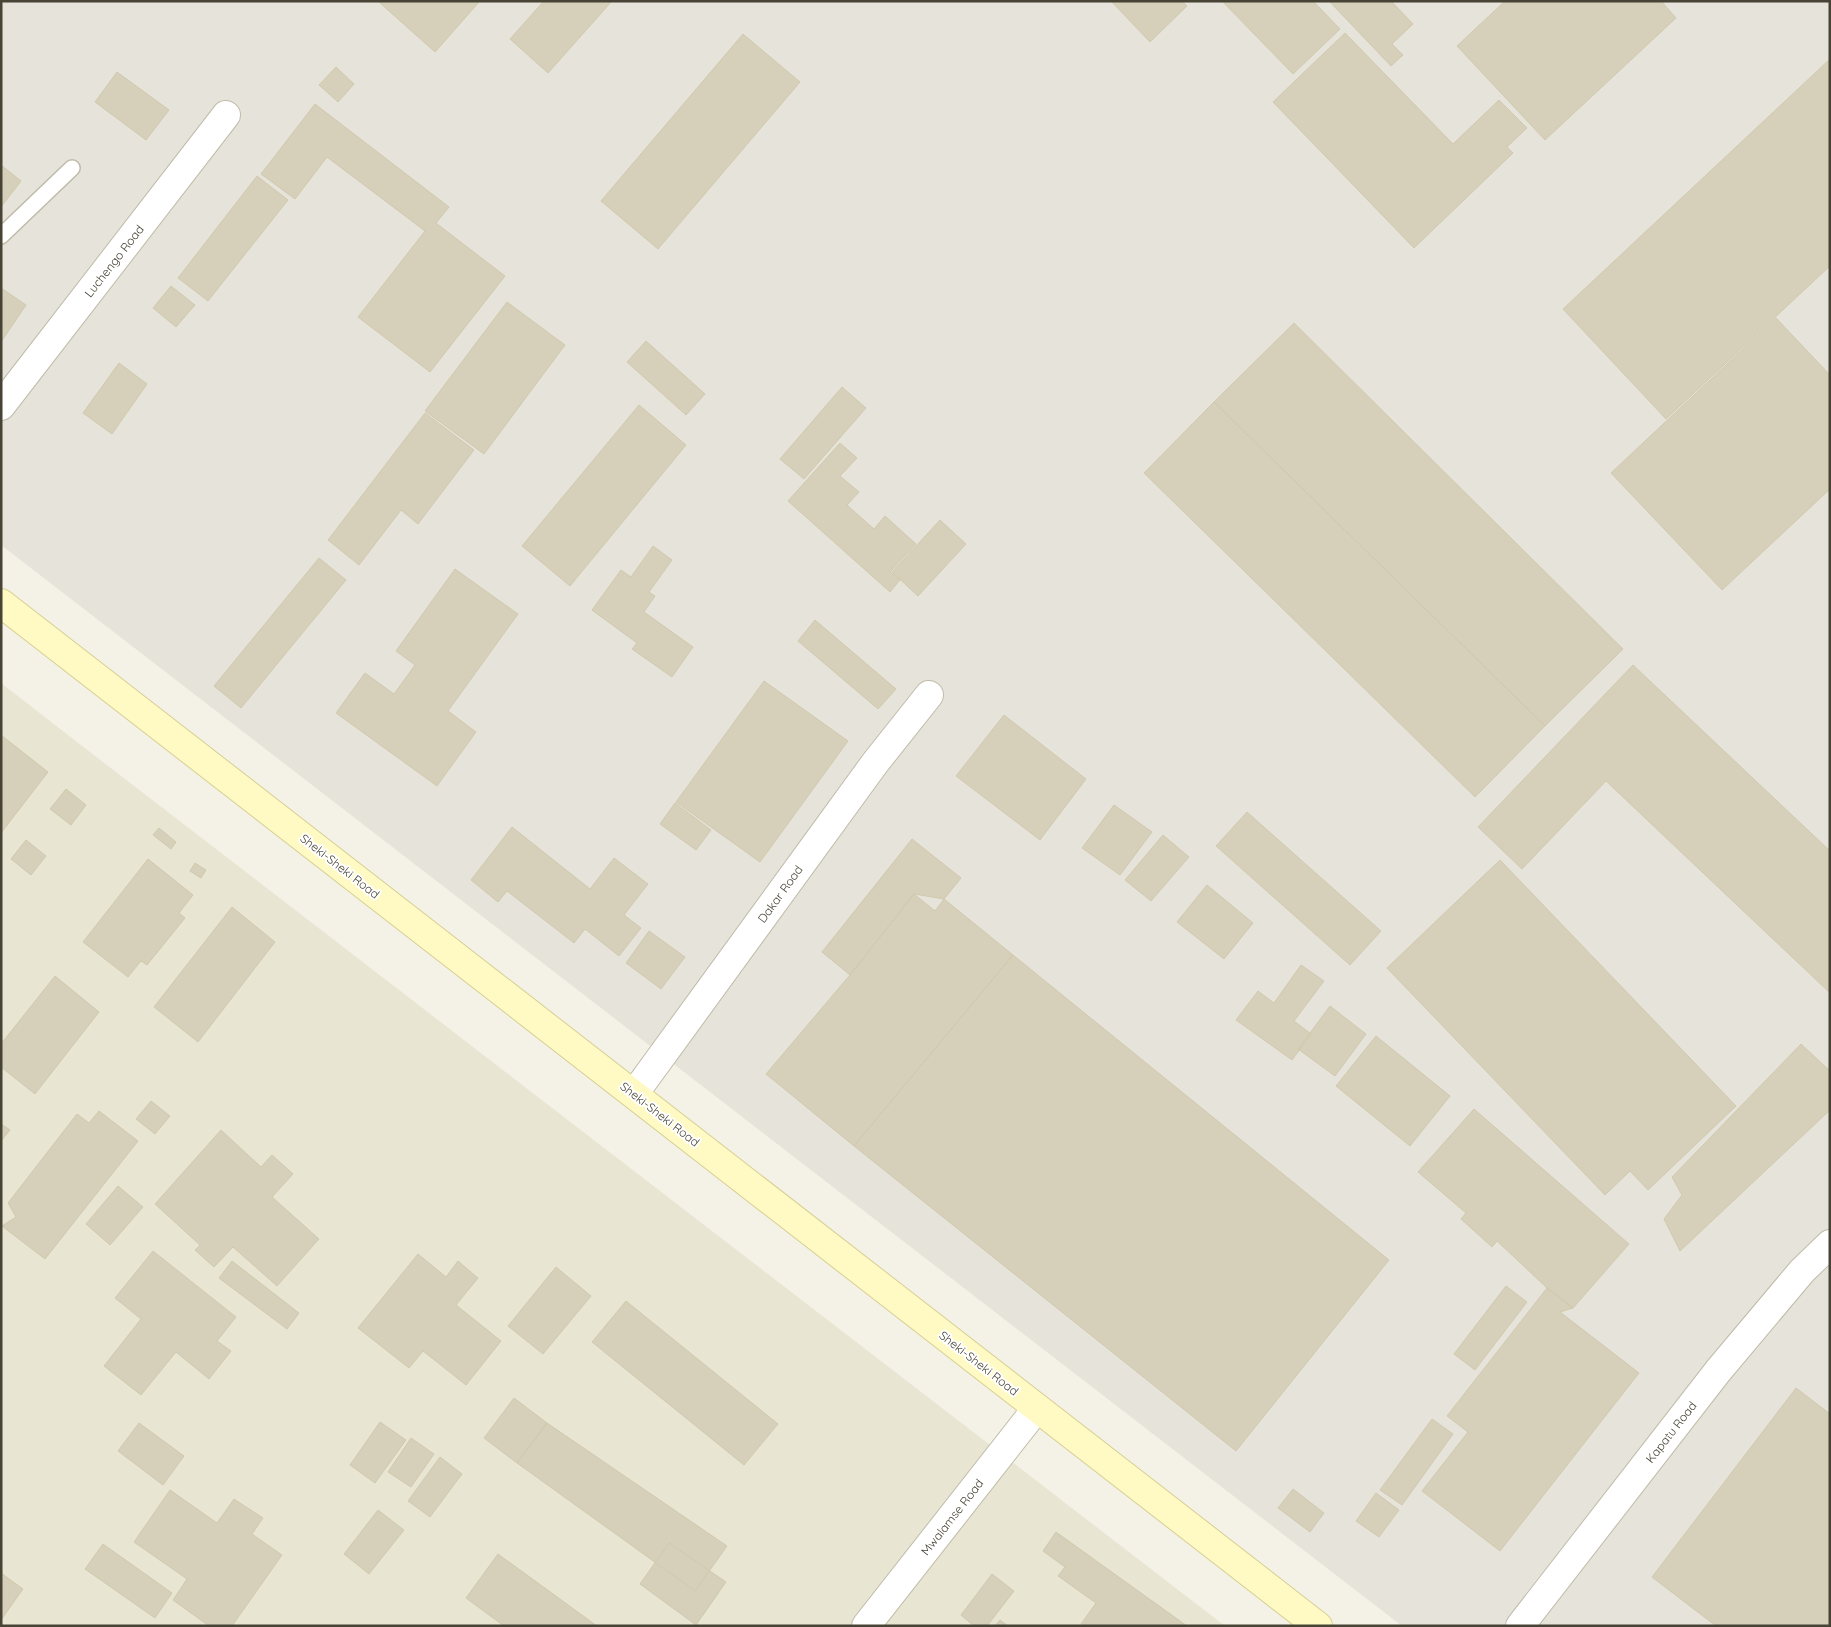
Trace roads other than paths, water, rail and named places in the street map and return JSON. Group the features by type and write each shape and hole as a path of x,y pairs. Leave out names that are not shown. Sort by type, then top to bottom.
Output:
{"street":[{"name":"Luchengo Road","path":"1,406 226,115"},
{"name":"Sheki-Sheki Road","path":"1,603 1318,1626"},
{"name":"Dakar Road","path":"634,1094 875,763 929,695"},
{"name":"Kapatu Road","path":"1520,1626 1718,1371 1802,1271 1830,1244"},
{"name":"Mwalamse Road","path":"866,1626 1037,1408"}],"lane":[{"path":"1,236 72,168"}]}
